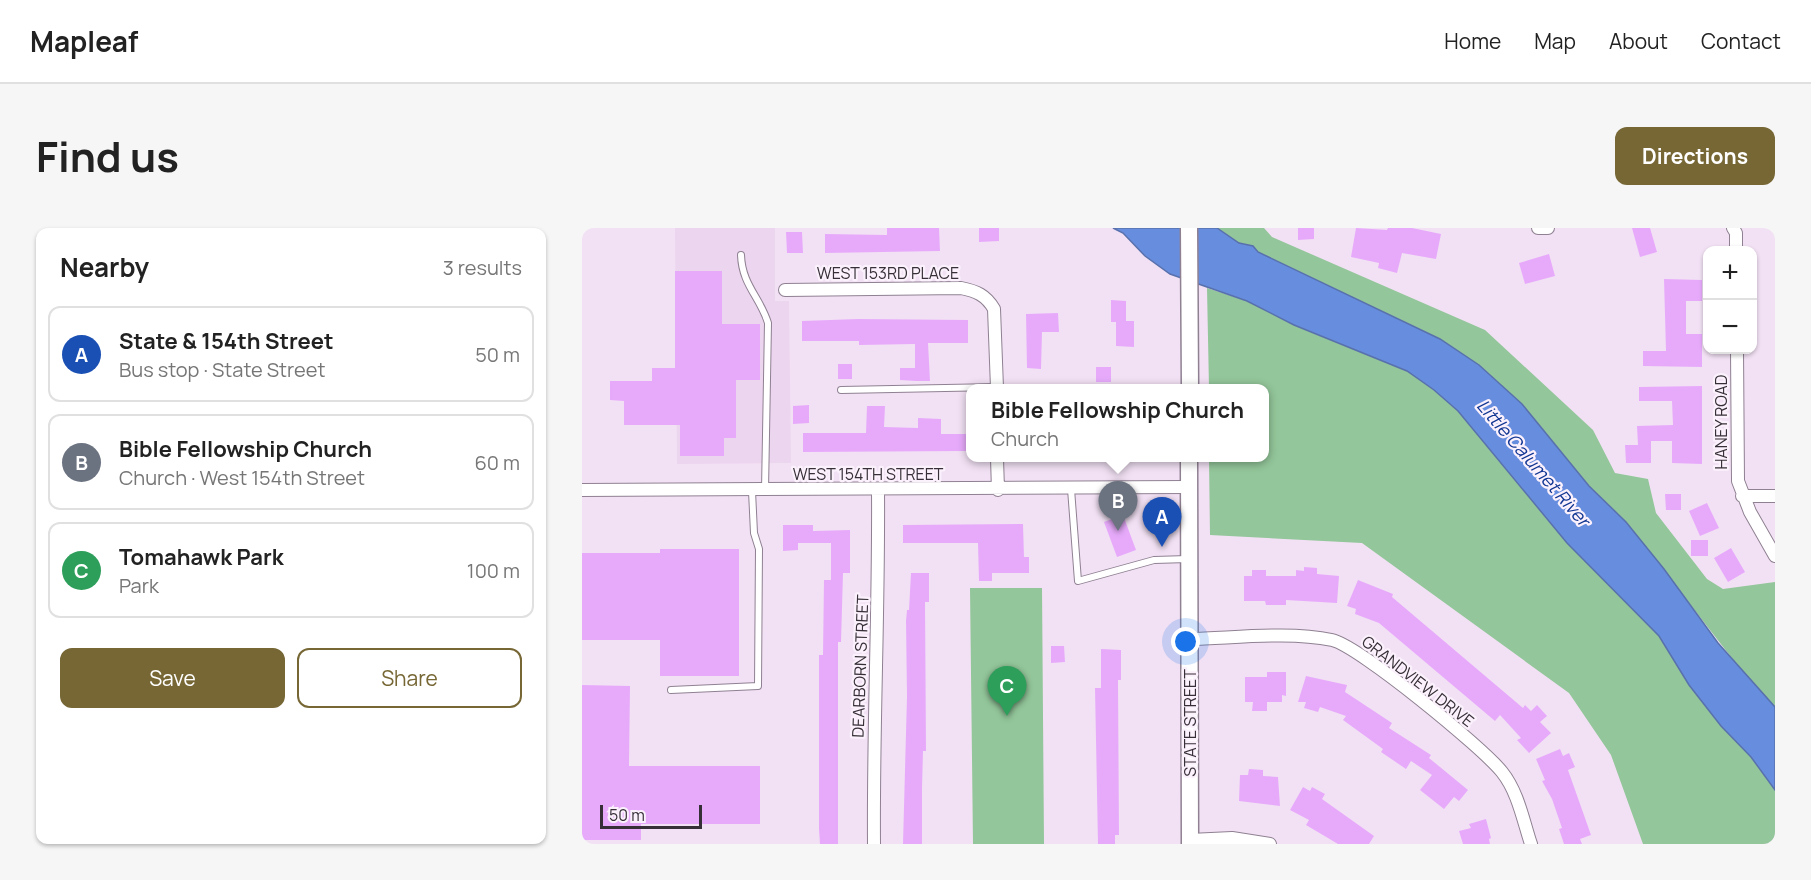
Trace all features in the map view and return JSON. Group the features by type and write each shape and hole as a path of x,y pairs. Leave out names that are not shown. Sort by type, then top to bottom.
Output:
{"main road":[{"path":"1189,228 1190,384"},
{"name":"STATE STREET","path":"1190,462 1190,842"}],"street":[{"path":"1538,228 1548,228"},
{"path":"1733,228 1736,233 1736,246"},
{"name":"WEST 153RD PLACE","path":"785,290 961,288 976,291 988,299 994,309 997,384"},
{"name":"HANEY ROAD","path":"1737,354 1738,482 1742,496 1775,556"},
{"path":"998,462 998,490"},
{"name":"WEST 154TH STREET","path":"582,490 998,490 1190,487"},
{"name":"DEARBORN STREET","path":"874,844 874,704 879,610 878,490"},
{"path":"1742,496 1775,496"},
{"name":"GRANDVIEW DRIVE","path":"1190,639 1302,637 1334,640 1349,648 1423,704 1502,772 1514,792 1531,844"},
{"path":"1190,842 1232,838 1270,844"}],"lane":[{"path":"741,255 741,273 762,304 768,323 765,491"},
{"path":"841,390 966,388"},
{"path":"1071,489 1078,581 1154,560 1190,560"},
{"path":"671,690 758,686 759,549 754,533 752,491"}],"shaded area":[{"path":"675,228 775,228 775,301 789,301 791,463 677,464"}],"green space":[{"path":"1217,228 1264,228 1272,237 1485,330 1593,430 1615,473 1648,479 1656,513 1707,579 1723,589 1775,582 1775,707 1738,666 1626,522 1589,486 1522,404 1479,365 1440,339 1239,243"},
{"path":"1207,288 1247,301 1294,325 1407,371 1434,390 1458,411 1567,543 1659,636 1689,685 1721,726 1751,757 1775,790 1775,844 1643,844 1611,755 1569,693 1362,543 1210,535 1209,462 1269,462 1269,384 1209,384"},
{"path":"970,588 1042,588 1044,844 973,844"}],"water":[{"name":"Little Calumet River","path":"1113,228 1217,228 1239,243 1253,246 1258,252 1440,339 1479,365 1522,404 1589,486 1626,522 1664,569 1718,643 1775,707 1775,790 1751,757 1721,726 1689,685 1659,636 1567,543 1458,411 1434,390 1407,371 1294,325 1247,301 1170,274 1145,256 1123,233"}],"building":[{"path":"887,228 939,228 940,251 825,253 825,234 887,235"},
{"path":"979,228 999,228 999,241 979,242"},
{"path":"1298,228 1314,228 1314,239 1298,240"},
{"path":"1356,228 1387,230 1388,228 1412,228 1441,234 1436,259 1402,253 1397,273 1378,268 1379,263 1351,257"},
{"path":"1632,228 1650,228 1657,252 1640,257"},
{"path":"786,232 802,232 803,253 787,253"},
{"path":"1549,254 1555,276 1525,284 1519,263"},
{"path":"675,271 722,271 722,324 760,324 760,380 736,380 736,438 724,438 724,456 680,456 680,425 624,425 624,401 610,400 610,381 652,381 652,368 675,368"},
{"path":"1664,279 1702,280 1702,301 1686,301 1686,334 1702,334 1702,367 1643,366 1643,351 1666,351"},
{"path":"1111,300 1126,301 1126,321 1134,321 1134,347 1116,346 1116,322 1111,322"},
{"path":"1058,313 1059,332 1042,332 1041,369 1027,368 1026,314"},
{"path":"968,320 968,343 928,343 930,381 916,381 900,380 900,368 915,368 915,344 859,345 859,341 802,341 802,321"},
{"path":"838,364 852,364 852,379 838,379"},
{"path":"1096,367 1111,367 1111,382 1096,382"},
{"path":"1702,386 1702,464 1672,463 1672,441 1651,441 1651,463 1626,463 1625,445 1638,445 1637,426 1673,425 1672,401 1639,401 1639,387"},
{"path":"809,405 809,423 793,424 793,406"},
{"path":"867,406 885,406 884,427 918,428 918,418 941,419 941,434 966,434 966,451 803,452 803,433 866,433"},
{"path":"1665,494 1681,494 1681,510 1666,510"},
{"path":"1707,503 1719,528 1700,536 1689,511"},
{"path":"1123,515 1136,550 1117,557 1104,522"},
{"path":"1023,524 1024,557 1029,557 1029,573 992,573 992,581 979,581 978,543 903,543 903,525"},
{"path":"783,525 813,525 813,531 850,530 850,573 843,573 841,642 838,642 838,844 820,844 819,829 819,655 823,655 824,580 831,580 831,543 798,543 798,550 783,551"},
{"path":"1691,540 1708,540 1708,556 1691,556"},
{"path":"1731,548 1745,572 1728,582 1714,558"},
{"path":"660,549 739,549 739,676 660,676 660,640 582,640 582,553 660,553"},
{"path":"1304,567 1317,568 1317,574 1339,576 1337,603 1286,600 1286,605 1266,605 1265,601 1244,601 1244,576 1252,576 1252,570 1266,570 1266,576 1296,576 1296,570 1304,571"},
{"path":"911,573 929,573 929,602 925,602 926,751 923,751 922,844 903,844 907,696 906,621 907,610 909,610"},
{"path":"1358,580 1393,594 1392,597 1523,708 1525,705 1531,711 1537,705 1547,716 1540,722 1551,733 1529,753 1517,740 1521,738 1500,715 1495,721 1379,623 1355,614 1356,609 1347,606"},
{"path":"1051,646 1064,646 1065,662 1051,663"},
{"path":"1101,649 1121,650 1121,680 1118,680 1119,835 1115,835 1115,844 1098,844 1095,688 1101,688"},
{"path":"1267,672 1286,672 1286,696 1282,695 1282,702 1267,702 1267,711 1252,711 1253,702 1245,702 1245,677 1267,677"},
{"path":"1306,676 1347,685 1345,692 1392,723 1389,728 1431,755 1429,758 1468,790 1459,801 1454,797 1444,809 1420,790 1432,775 1411,761 1406,769 1381,752 1383,749 1343,720 1346,716 1320,707 1318,712 1304,708 1306,702 1298,702"},
{"path":"582,685 630,686 629,766 760,766 760,824 641,824 641,840 582,840"},
{"path":"1560,749 1563,756 1569,753 1575,767 1568,770 1591,835 1580,839 1582,844 1564,844 1559,829 1562,828 1552,799 1542,781 1545,780 1536,759"},
{"path":"1249,769 1263,770 1263,776 1278,777 1280,806 1239,801 1240,775 1248,775"},
{"path":"1303,787 1310,791 1312,787 1325,794 1322,799 1374,836 1369,844 1338,844 1306,825 1309,820 1290,810"},
{"path":"1486,819 1491,838 1489,839 1490,844 1463,844 1459,831 1471,828 1469,824"}],"place":[{"name":"Bible Fellowship Church","path":"1118,531"},
{"name":"State & 154th Street","path":"1162,547"},
{"name":"Tomahawk Park","path":"1007,716"}]}
